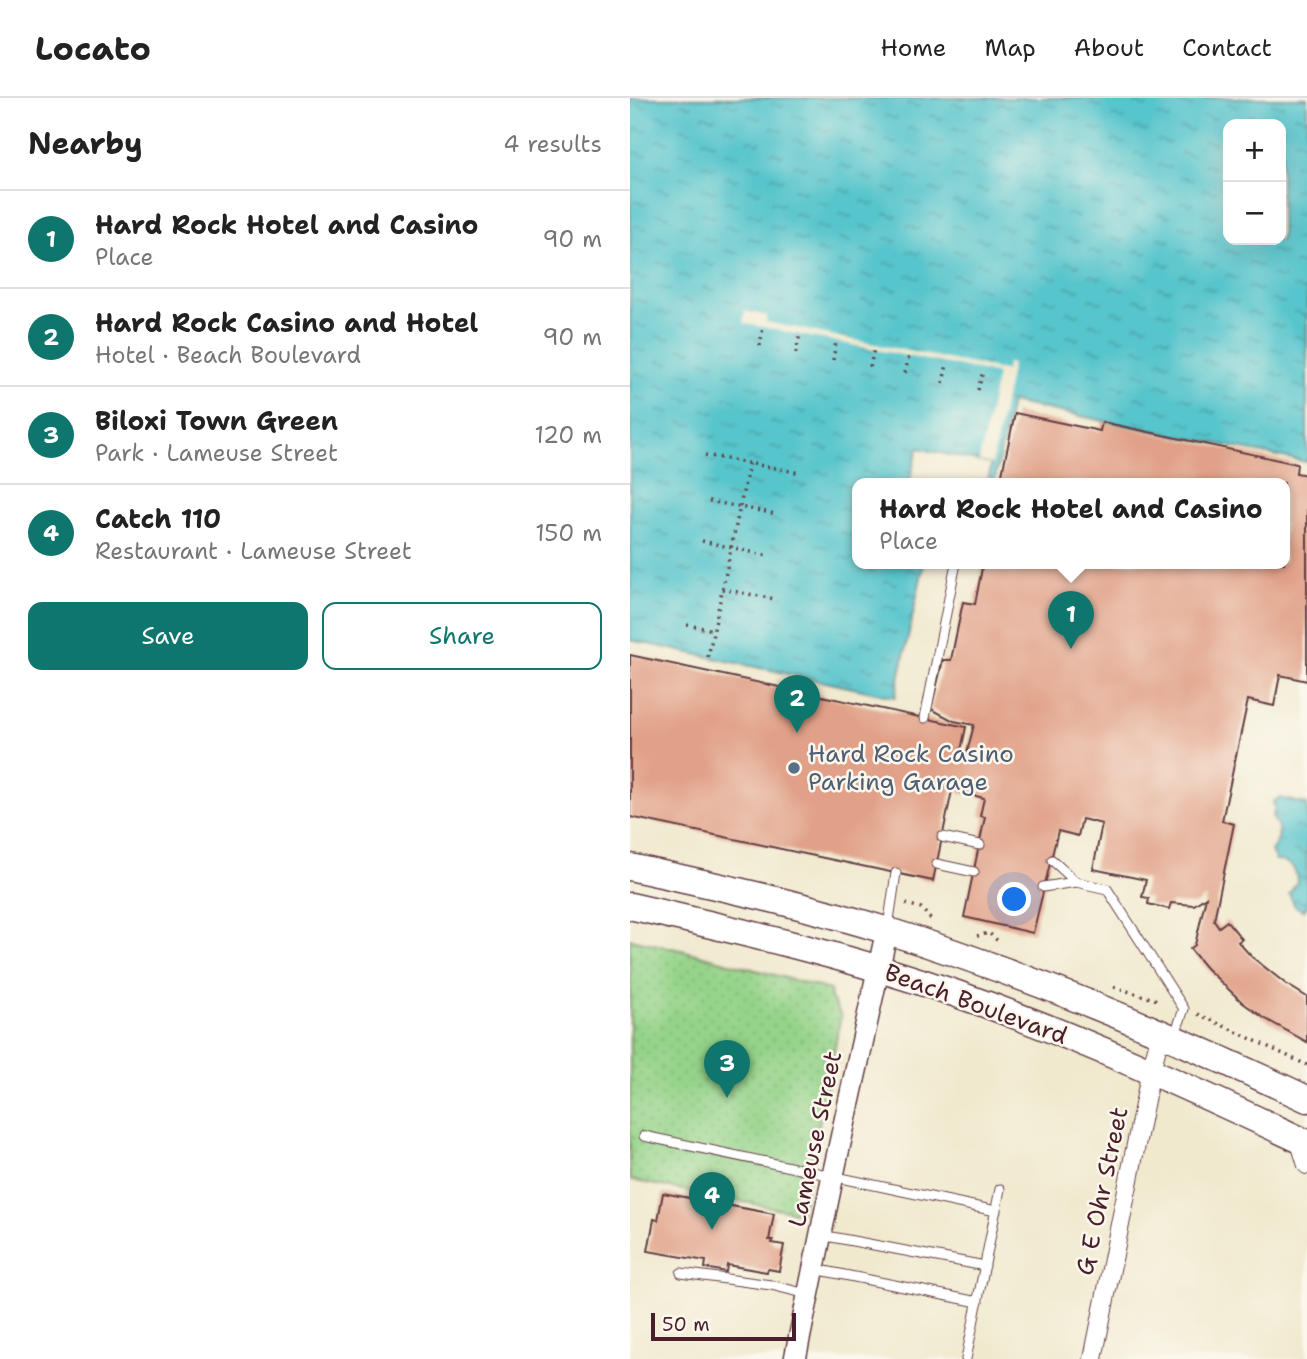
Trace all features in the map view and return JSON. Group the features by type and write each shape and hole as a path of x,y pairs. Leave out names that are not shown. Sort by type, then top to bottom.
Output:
{"main road":[{"name":"Beach Boulevard","path":"630,867 770,898 887,930 1044,985 1167,1035 1307,1099"},
{"name":"Beach Boulevard","path":"630,906 879,969 956,993 1152,1070 1303,1141"}],"street":[{"name":"Lameuse Street","path":"795,1359 887,930"},
{"name":"G E Ohr Street","path":"1093,1359 1152,1070 1167,1035"},
{"path":"1303,1141 1307,1165"}],"lane":[{"path":"925,718 955,569"},
{"path":"942,836 980,845"},
{"path":"1052,860 1076,882"},
{"path":"937,864 974,872"},
{"path":"887,930 897,873"},
{"path":"1043,887 1076,882 1107,889 1184,1009 1167,1035"},
{"path":"644,1136 996,1211"},
{"path":"966,1359 1000,1188"},
{"path":"821,1234 985,1266"},
{"path":"814,1268 978,1302"},
{"path":"681,1273 771,1285 808,1294"}],"path":[{"path":"760,346 763,327"},
{"path":"796,353 800,334"},
{"path":"833,360 836,342"},
{"path":"870,367 874,349"},
{"path":"905,373 909,356"},
{"path":"943,383 947,364"},
{"path":"978,390 983,371"},
{"path":"705,455 801,473"},
{"path":"708,657 749,464"},
{"path":"709,501 776,514"},
{"path":"702,541 769,556"},
{"path":"722,589 775,599"},
{"path":"687,625 714,630"}],"green space":[{"path":"630,939 830,990 831,998 841,1016 801,1213 630,1180"}],"water":[{"path":"630,98 1307,98 1307,462 1011,402 995,478 989,478 991,464 918,448 910,478 852,478 852,569 923,569 895,697 630,640"},
{"path":"1279,798 1307,804 1307,906 1304,911 1295,906 1289,894 1297,882 1294,869 1285,862 1276,861 1271,851 1279,834 1272,817 1275,809 1273,802"}],"pier":[{"path":"745,311 767,316 766,322 1005,371 1007,363 1012,364 992,464 979,461 997,374 743,323"}],"building":[{"path":"1015,413 1100,431 1102,422 1297,464 1296,473 1307,475 1307,681 1280,675 1274,706 1248,700 1222,821 1234,824 1214,920 1219,927 1227,921 1242,939 1238,942 1252,957 1307,997 1307,1042 1243,1003 1190,949 1195,945 1206,897 1194,905 1171,903 1169,909 1148,904 1149,898 1142,897 1146,880 1093,869 1102,824 1082,819 1078,836 1058,831 1033,933 964,917 985,817 980,816 984,798 959,792 961,782 954,781 933,881 630,817 630,655 966,727 960,755 966,756 974,725 954,721 931,709 943,660 951,660 963,602 975,604 982,569 1290,569 1290,478 1001,478"},
{"path":"663,1193 774,1214 769,1240 784,1245 779,1271 768,1269 767,1272 727,1265 726,1272 705,1268 706,1261 648,1251 654,1219 658,1220"}],"place":[{"name":"Hard Rock Hotel and Casino","path":"1071,649"},
{"name":"Hard Rock Casino and Hotel","path":"797,733"},
{"name":"Hard Rock Casino Parking Garage","path":"794,768"},
{"name":"Biloxi Town Green","path":"727,1098"},
{"name":"Catch 110","path":"712,1230"}]}
